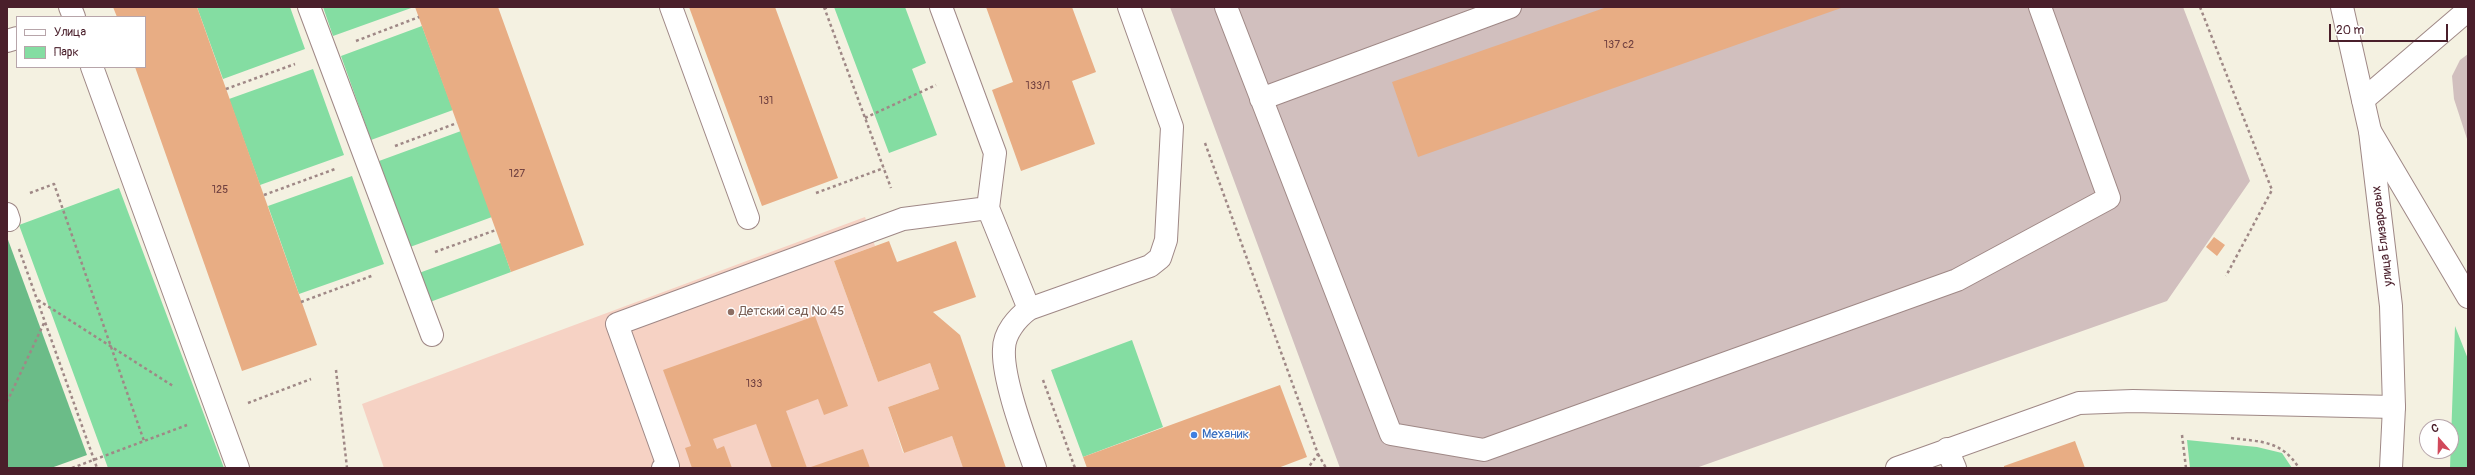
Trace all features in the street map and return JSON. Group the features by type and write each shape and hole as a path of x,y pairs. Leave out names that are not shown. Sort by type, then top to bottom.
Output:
{"street":[{"path":"309,7 432,335"},
{"path":"671,7 748,218"},
{"path":"941,7 995,153 988,208 1029,309"},
{"path":"1035,468 1019,419 1004,349 1011,329 1020,316 1029,309 1150,266 1160,258 1166,240 1172,127 1129,7"},
{"path":"1226,7 1391,434 1484,450 1957,280 2109,198 2040,7"},
{"path":"1262,99 1510,7"},
{"name":"улица Елизаровых","path":"2342,7 2370,131 2392,306 2394,407 2391,468"},
{"path":"2364,100 2468,10"},
{"path":"92,68 238,468"},
{"path":"2370,131 2468,297"},
{"path":"663,468 668,466 617,324 903,219 988,208"},
{"path":"1897,468 1951,459 2079,403 2133,401 2394,407"}],"path":[{"path":"816,193 884,168 824,8 828,7"},
{"path":"2200,7 2272,190 2226,276"},
{"path":"865,118 965,72"},
{"path":"27,194 54,184 144,441"},
{"path":"8,217 97,468"},
{"path":"1237,233 1318,454 1326,468"},
{"path":"36,299 218,414"},
{"path":"7,402 44,322"},
{"path":"336,370 347,468"},
{"path":"1041,374 1075,468"},
{"path":"72,468 311,379"},
{"path":"2181,431 2189,432"},
{"path":"2226,437 2270,443 2290,454 2299,468"},
{"path":"1308,468 1318,454"}],"shaded area":[{"path":"1170,7 2183,7 2250,181 2167,301 1696,468 1340,468"},
{"path":"2468,54 2468,142 2454,99 2452,76 2460,60"},
{"name":"Детский сад № 45","path":"865,217 875,246 834,261 878,382 930,363 939,389 888,407 903,453 952,436 963,468 384,468 362,404"}],"green space":[{"path":"197,7 290,7 305,49 223,79"},
{"path":"323,7 414,7 333,36"},
{"path":"834,7 905,7 926,63 912,69 937,135 889,153"},
{"path":"422,26 453,110 371,140 341,56"},
{"path":"313,69 344,155 260,185 229,99"},
{"path":"461,131 492,217 410,247 379,161"},
{"path":"352,176 384,264 299,294 268,206"},
{"path":"119,188 224,468 108,468 19,225"},
{"path":"7,237 87,455 51,468 7,468"},
{"path":"501,243 511,272 430,302 419,273"},
{"path":"2455,326 2468,359 2468,468 2450,468 2450,459 2459,459 2459,419 2452,419"},
{"path":"1132,340 1163,427 1083,457 1051,370"},
{"path":"2187,440 2257,447 2282,453 2292,468 2190,468"}],"building":[{"path":"113,7 197,7 317,345 242,371 135,68 146,68 146,16 117,16"},
{"path":"415,7 498,7 584,245 511,272"},
{"path":"689,7 775,7 838,178 762,206"},
{"path":"986,7 1072,7 1096,72 1072,81 1095,144 1021,171 992,90 1013,82"},
{"path":"1607,7 1844,7 1418,157 1392,82"},
{"path":"2214,237 2225,245 2217,256 2206,247"},
{"path":"889,241 897,262 956,241 976,297 933,312 960,335 1006,468 963,468 952,436 904,453 888,407 939,389 930,363 878,382 834,261"},
{"path":"815,316 848,406 824,415 818,399 786,411 807,468 772,468 756,424 713,439 717,449 724,446 732,468 692,468 685,448 691,446 663,370"},
{"path":"1280,385 1307,457 1278,468 1087,468 1083,457"},
{"path":"2075,441 2085,468 2004,468 2004,466"},
{"path":"863,449 870,468 808,468"}],"place":[{"name":"Детский сад № 45","path":"731,312"},
{"name":"Механик","path":"1194,435"}]}
